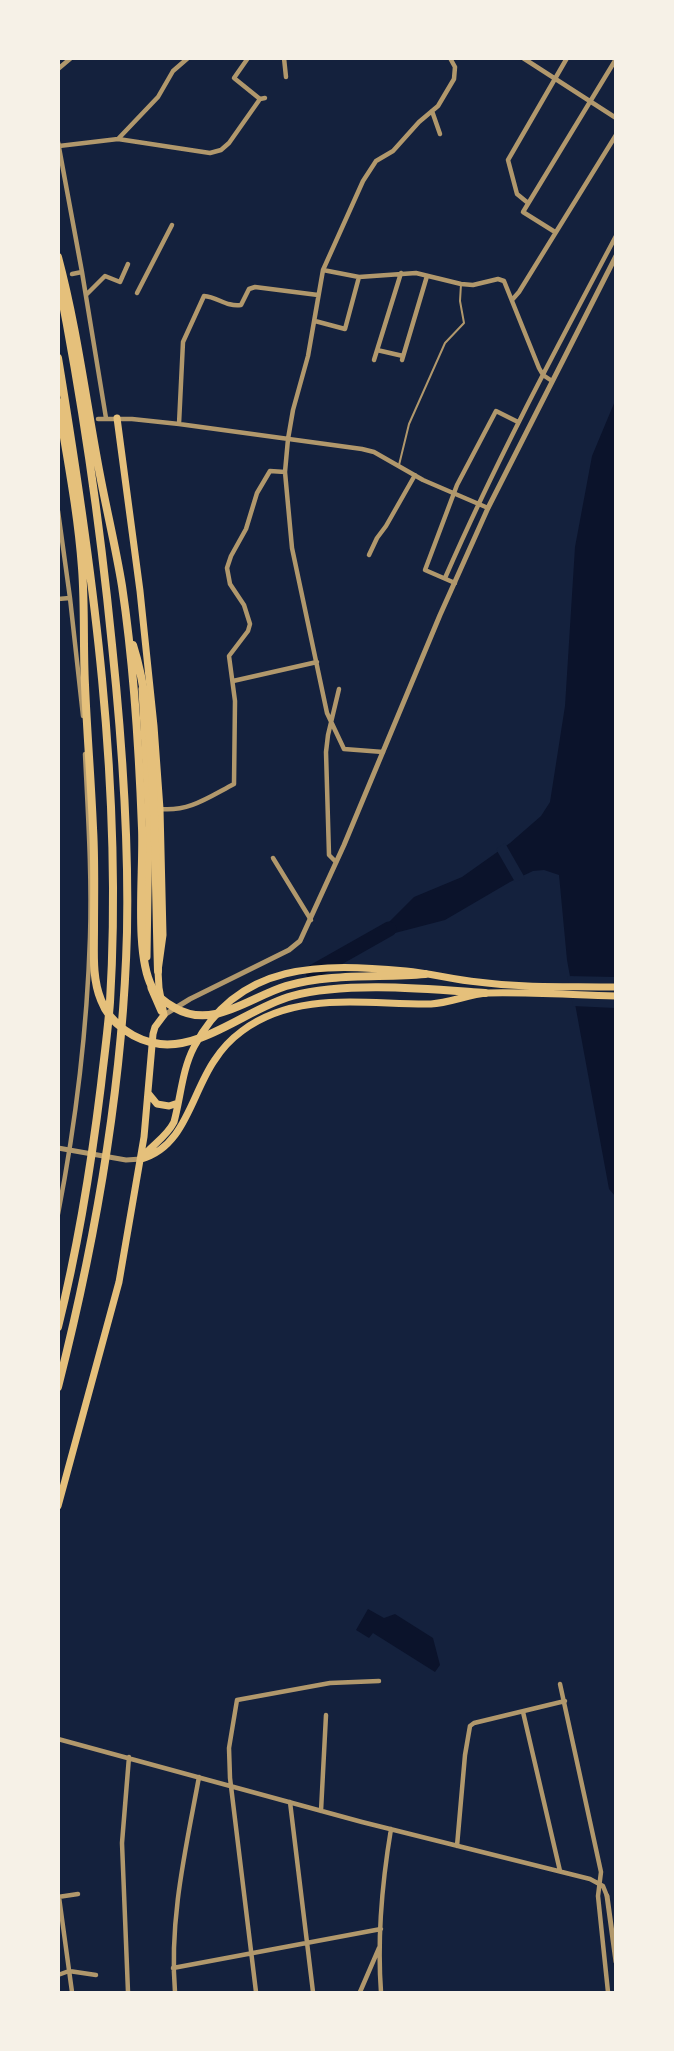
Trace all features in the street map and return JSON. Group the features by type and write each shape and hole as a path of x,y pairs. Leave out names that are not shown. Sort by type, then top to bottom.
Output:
{"highway":[{"path":"58,257 71,303 128,629 143,830 142,951 146,972 153,989 177,1009 205,1016 224,1012 267,993 309,981 377,975 425,974"},
{"path":"58,278 92,477 106,589 117,694 126,822 127,932 123,1009 105,1167 84,1281 58,1387"},
{"path":"58,358 78,479 93,600 111,822 113,932 110,1004 94,1145 84,1210 58,1327"},
{"path":"58,402 78,526 82,569 85,687 94,839 94,957 97,988 101,1001 114,1021 136,1037 160,1044 183,1042 211,1032 270,1004 291,996 312,992 353,988 485,993"},
{"path":"128,629 146,695 155,848 158,971"}],"main road":[{"path":"58,1506 119,1282 141,1159 154,1027 164,1015 158,971 163,935 160,809 156,754 140,591 117,418"},
{"path":"147,669 141,697 148,826 146,951 151,989 164,1015"},
{"path":"145,755 156,754"},
{"path":"141,1159 170,1130 185,1070 193,1048 207,1025 230,1001 260,982 279,974 297,969 335,968 407,971 488,983 615,987"},
{"path":"141,1159 158,1153 173,1138 214,1060 225,1046 260,1020 295,1006 334,1002 441,1003 485,993 615,996"},
{"path":"148,1093 157,1104 169,1106 178,1103"}],"street":[{"path":"58,69 71,58"},
{"path":"118,139 158,97 173,71 188,58"},
{"path":"106,418 82,272 60,162 59,144 118,139 210,153 221,150 229,143 262,99 234,78 248,58"},
{"path":"284,58 286,77"},
{"path":"383,752 344,749 327,713 292,548 285,472 288,440 293,410 308,356 323,270 363,181 376,161 393,151 438,106 454,80 454,67 450,58"},
{"path":"523,58 522,60 615,118"},
{"path":"528,202 517,194 508,160 567,58"},
{"path":"555,232 523,212 615,59"},
{"path":"432,111 440,134"},
{"path":"512,300 615,135"},
{"path":"137,293 172,225"},
{"path":"445,579 477,504 615,236"},
{"path":"164,1015 200,994 294,947 300,941 488,508 615,256"},
{"path":"86,295 105,276 120,282 128,264"},
{"path":"323,270 359,277 401,273 473,285 498,279 504,281 543,375 552,381"},
{"path":"72,274 82,272"},
{"path":"374,360 401,273"},
{"path":"377,350 403,358 427,276"},
{"path":"315,321 345,329 359,277"},
{"path":"179,423 183,342 204,296 232,306 241,305 249,289 255,287 318,295"},
{"path":"455,583 425,570 454,493 496,411 518,422"},
{"path":"98,419 117,418 179,423 362,449 374,452 415,476 488,508"},
{"path":"160,809 177,811 234,783 236,738 233,681 229,656 248,631 250,624 244,605 230,584 227,568 246,529 261,485 270,471 285,472"},
{"path":"369,555 415,476"},
{"path":"58,511 84,724 90,835 90,936 84,1036 71,1150 58,1214"},
{"path":"58,599 70,598"},
{"path":"233,681 317,662"},
{"path":"336,862 329,855 326,752 339,689"},
{"path":"273,858 311,920"},
{"path":"58,1148 126,1160 141,1159"},
{"path":"256,1992 230,1785 229,1748 237,1701 330,1683 379,1681"},
{"path":"560,1684 601,1872 598,1896 608,1992"},
{"path":"457,1846 465,1755 470,1726 474,1723 565,1701"},
{"path":"523,1712 560,1871"},
{"path":"321,1811 326,1715"},
{"path":"58,1739 290,1803 560,1871 599,1883 607,1896 615,1962"},
{"path":"128,1992 122,1843 129,1757"},
{"path":"175,1992 174,1933 178,1894 199,1777"},
{"path":"290,1803 313,1992"},
{"path":"381,1992 380,1946 383,1878 391,1829"},
{"path":"72,1992 59,1897 78,1894"},
{"path":"173,1968 381,1929"},
{"path":"360,1992 380,1946"},
{"path":"58,1975 69,1971 96,1975"}],"lane":[{"path":"399,465 409,424 445,344 464,323 460,301 461,284"}],"water":[{"path":"615,401 615,1196 609,1189 567,960 559,875 544,870 533,871 445,920 372,939 414,897 462,877 510,843 541,816 550,802 565,706 575,547 592,456"},
{"path":"368,1609 384,1618 395,1614 433,1638 440,1665 435,1672 373,1633 369,1638 356,1630"}],"pier":[{"path":"505,843 525,878 515,882 496,849"},
{"path":"567,976 615,977 615,1008 573,1006"}],"waterway":[{"path":"313,972 389,929"}]}
